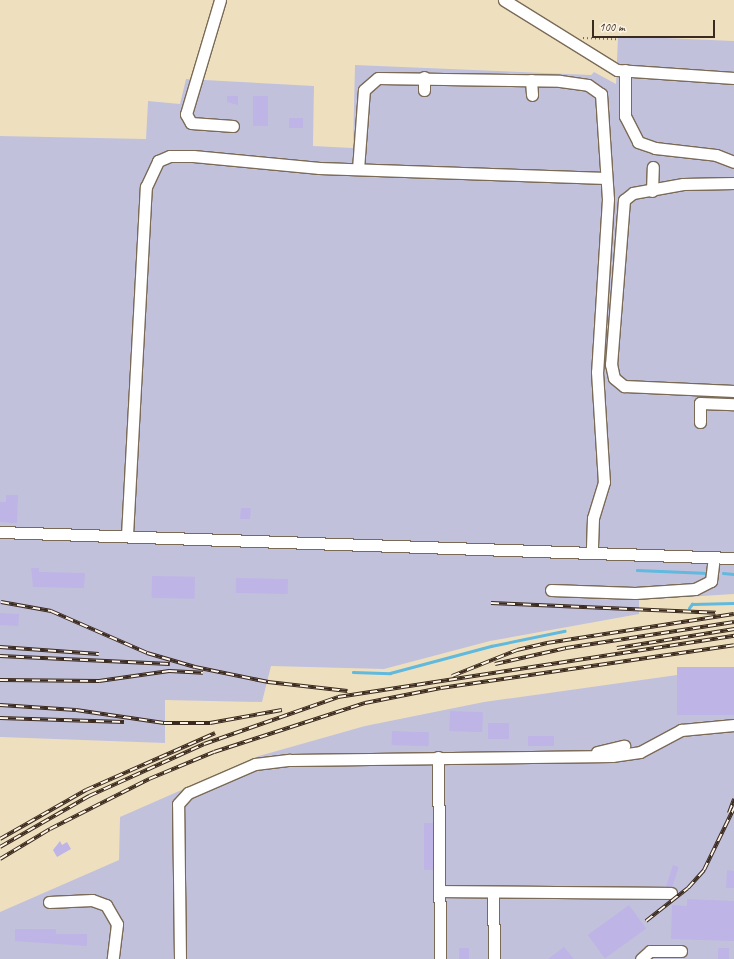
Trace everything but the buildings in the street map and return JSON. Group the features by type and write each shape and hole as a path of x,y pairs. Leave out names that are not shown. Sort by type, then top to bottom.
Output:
{"lane":[{"path":"220,0 186,114 191,122 233,126"},
{"path":"504,0 574,41 617,70 734,78"},
{"path":"625,70 625,116 638,142 655,148 716,155 734,162"},
{"path":"358,169 366,86 386,77 531,80 581,83 601,94 606,178 606,262 597,372 604,482 593,518 592,553"},
{"path":"424,77 424,90"},
{"path":"531,80 532,95"},
{"path":"127,535 146,187 158,161 170,156 193,156 358,169 606,178"},
{"path":"652,167 652,191"},
{"path":"734,184 693,183 631,194 620,208 611,364 614,378 629,387 734,391"},
{"path":"700,422 700,403 734,404"},
{"path":"0,532 127,535 734,558"},
{"path":"551,590 635,593 695,589 711,581 714,558"},
{"path":"180,959 180,843 176,813 181,798 265,762 438,757 629,755 681,730 734,725"},
{"path":"580,755 624,746"},
{"path":"438,757 440,959"},
{"path":"440,891 671,893"},
{"path":"493,892 494,959"},
{"path":"49,902 92,900 106,905 117,924 113,959"},
{"path":"641,959 650,951 681,951"}],"path":[{"path":"574,41 591,36 616,38"}],"shaded area":[{"path":"618,36 734,41 734,594 639,600 639,614 490,641 384,669 271,666 262,702 165,700 165,743 0,737 0,136 146,139 148,101 180,104 186,79 314,86 313,146 353,148 355,65 591,75 594,72 616,84"},
{"path":"734,667 734,959 0,959 0,912 119,860 120,817 259,756 365,726 484,702"}],"waterway":[{"path":"637,570 708,573"},
{"path":"723,573 734,574"},
{"path":"689,608 692,604 734,603"},
{"path":"353,672 390,673 491,646 564,631"}],"railway":[{"path":"1,602 51,611 147,653 195,667 268,682 347,691"},
{"path":"491,603 716,613"},
{"path":"452,676 517,650 547,643 734,614"},
{"path":"495,664 566,648 734,622"},
{"path":"617,648 734,629"},
{"path":"0,847 89,796 204,744 338,697 734,636"},
{"path":"0,859 50,829 149,779 214,752 365,703 441,688 734,645"},
{"path":"0,647 99,654"},
{"path":"0,656 170,664"},
{"path":"0,680 99,681 169,671 203,673"},
{"path":"0,705 76,710 164,723 210,723 282,710"},
{"path":"0,718 124,722"},
{"path":"0,839 86,790 215,733"},
{"path":"729,813 734,799"},
{"path":"646,921 688,888 704,870 734,808"}]}
